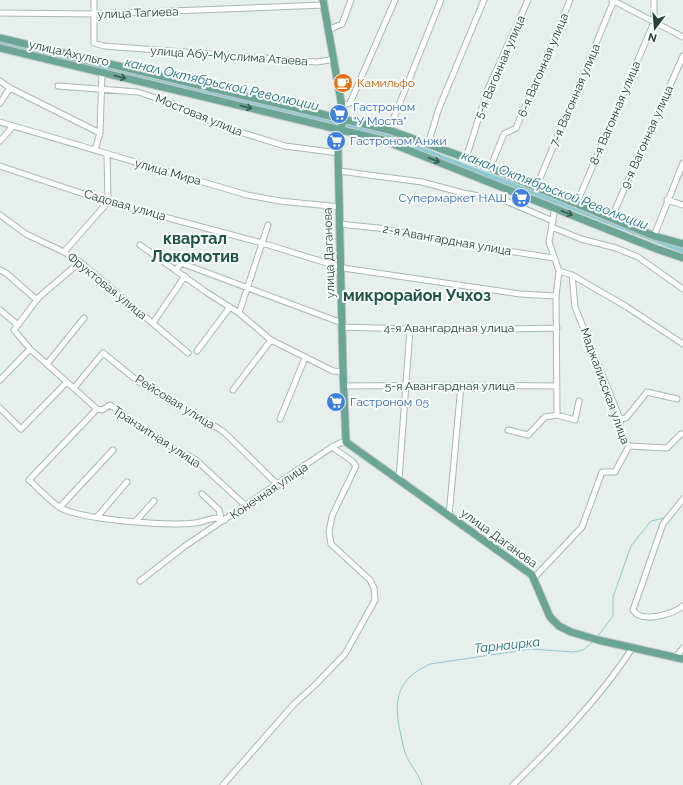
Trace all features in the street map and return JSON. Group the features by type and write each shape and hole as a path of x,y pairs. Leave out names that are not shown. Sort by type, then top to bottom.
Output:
{"main road":[{"name":"улица Даганова","path":"324,2 345,118 339,153 339,207 342,267 343,372 347,442 532,575 550,617 559,626 571,632 679,658"},
{"path":"0,38 345,118 389,130 466,158 654,236 683,244"},
{"name":"улица Ахульго","path":"0,48 383,140 683,258"}],"street":[{"name":"улица Абу-Муслима Атаева","path":"94,0 94,43 104,46 317,62 335,59"},
{"path":"329,30 342,24 351,0"},
{"path":"343,105 350,103 358,87 395,0"},
{"path":"389,130 441,0"},
{"path":"428,144 439,108 484,0"},
{"name":"5-я Вагонная улица","path":"466,158 488,89 528,0"},
{"name":"6-я Вагонная улица","path":"490,168 504,134 516,128 570,0"},
{"path":"654,0 654,22"},
{"path":"613,1 683,37"},
{"name":"7-я Вагонная улица","path":"536,188 613,1"},
{"name":"улица Тагиева","path":"0,13 95,14 324,2"},
{"name":"8-я Вагонная улица","path":"576,204 654,22"},
{"name":"9-я Вагонная улица","path":"611,218 683,56"},
{"path":"95,150 100,133 102,72"},
{"path":"0,81 10,88 100,133"},
{"name":"Мостовая улица","path":"58,86 147,94 227,128 285,146 339,153"},
{"path":"0,103 10,88"},
{"name":"улица Мира","path":"0,122 247,195 280,201 339,207"},
{"path":"0,140 13,126"},
{"path":"64,252 108,202 107,154"},
{"path":"654,236 667,200 683,163"},
{"name":"Садовая улица","path":"0,166 108,202 262,243 342,267 520,294 556,296"},
{"path":"340,171 422,182 463,193 506,201 581,239 616,248 638,257 683,289"},
{"path":"667,200 683,205"},
{"path":"555,207 549,242 559,271 556,296 557,415"},
{"name":"Фруктовая улица","path":"0,215 26,234 64,252 80,262 188,353"},
{"name":"2-я Авангардная улица","path":"340,224 378,228 475,246 554,258"},
{"path":"239,313 268,225"},
{"path":"140,245 206,292 230,306 271,340 333,371 343,372"},
{"path":"0,310 18,325 37,300 80,262"},
{"name":"4-я Авангардная улица","path":"176,270 181,262 342,325 410,329 557,328"},
{"path":"0,270 6,273 37,300"},
{"path":"559,271 572,275 627,307 683,344"},
{"name":"Маджалисская улица","path":"534,578 582,527 602,472 615,472 629,446 621,436 620,419 575,307 572,275"},
{"path":"153,323 185,276"},
{"path":"197,351 230,306"},
{"path":"46,364 84,318"},
{"name":"Транзитная улица","path":"18,325 14,330 30,349 96,409 102,410 110,405 163,442 196,460 246,506"},
{"path":"399,479 410,329"},
{"path":"233,390 271,340"},
{"path":"1,376 30,349"},
{"name":"Рейсовая улица","path":"74,388 103,353 139,382 185,411 200,416 224,432 278,485"},
{"path":"280,419 305,358"},
{"path":"0,408 21,429 67,382"},
{"path":"449,515 462,385"},
{"name":"5-я Авангардная улица","path":"344,386 557,386"},
{"path":"620,419 626,418 646,392 677,399"},
{"path":"508,430 528,435 545,417 557,415 574,420 579,401"},
{"name":"Конечная улица","path":"96,409 29,480 60,507 97,517 135,522 195,523 223,519 278,485 332,447 340,443 347,442"},
{"path":"629,446 667,448 681,434"},
{"path":"223,785 294,704 345,654 375,600 374,588 370,580 331,544 329,532 332,516 356,466 352,461 332,447"},
{"path":"60,507 113,450"},
{"path":"97,517 127,482"},
{"path":"140,581 223,519 219,510 202,494"},
{"path":"683,499 663,524 633,610 640,616 650,616 661,615 683,606"},
{"path":"135,522 154,501"},
{"path":"514,785 617,673 633,648"},
{"path":"679,658 683,648"}],"waterway":[{"name":"канал Октябрьской Революции","path":"0,42 377,132 683,251"},
{"name":"Тарнаирка","path":"598,636 613,616 613,597 631,546 651,521 665,518"},
{"name":"Тарнаирка","path":"422,785 405,752 398,719 397,709 400,691 411,676 430,664 531,649 573,652 583,650 593,642"}],"place":[{"name":"Камильфо","path":"343,83"},
{"name":"Гастроном \"У Моста\"","path":"339,114"},
{"name":"Гастроном Анжи","path":"336,141"},
{"name":"Супермаркет НАШ","path":"521,198"},
{"name":"Гастроном 05","path":"336,402"}],"district":[{"name":"квартал Локомотив","path":"195,247"},
{"name":"микрорайон Учхоз","path":"417,295"}]}
